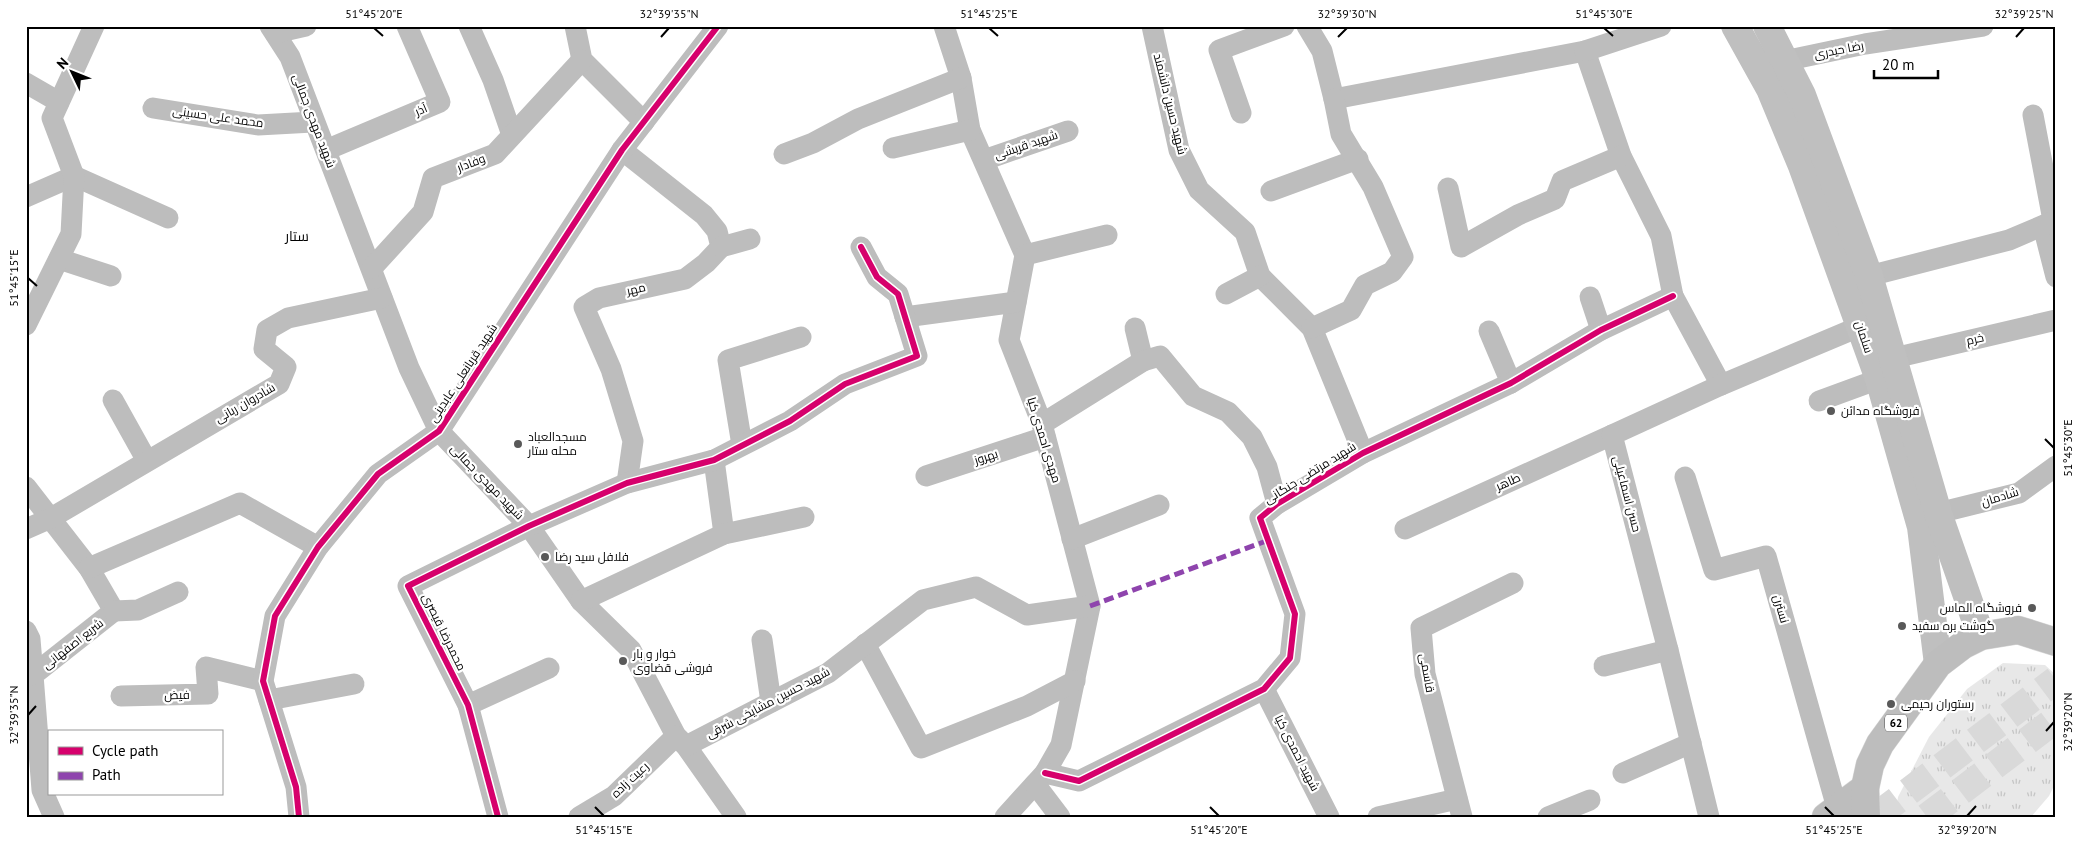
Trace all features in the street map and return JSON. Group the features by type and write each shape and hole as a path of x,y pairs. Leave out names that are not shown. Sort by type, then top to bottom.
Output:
{"main road":[{"name":"سلمان","path":"1735,26 1774,97 1802,166 1861,326 1886,368 1981,636"},
{"name":"سلمان","path":"1767,26 1802,95 1869,276 1886,368 1922,528 1938,664"},
{"name":"62","path":"1866,817 1865,788 1870,765 1880,744 1938,664 1963,645 1981,636 2018,630 2056,642"},
{"path":"1831,812 1865,788"}],"street":[{"path":"26,325 71,234 74,176 52,118 94,26"},
{"path":"272,30 306,26"},
{"name":"آذر","path":"326,150 440,102 407,26"},
{"path":"468,26 493,80 512,135"},
{"path":"575,26 582,60 644,122"},
{"name":"شهید قربانعلی عابدینی","path":"299,817 296,787 266,691 275,616 318,547 378,474 439,432 622,150 718,26"},
{"path":"944,26 961,78 970,130 1025,255 1107,235"},
{"name":"شهید حسین دانشمند","path":"1152,26 1179,150 1199,190 1245,232 1260,276 1312,328 1364,453"},
{"path":"1240,113 1219,50 1284,26"},
{"path":"1307,26 1322,51 1341,134 1358,159 1373,187 1403,257 1392,272 1365,284 1351,310 1312,328"},
{"path":"1334,99 1586,51 1661,26"},
{"name":"رضا حیدری","path":"1784,61 1864,35 1983,26"},
{"name":"شهید مهدی جمالی","path":"272,30 290,57 313,122 326,150 409,368 439,432 529,526 581,601 631,650 681,741 736,817"},
{"path":"1586,51 1621,156 1661,236 1673,296 1721,385"},
{"name":"وفادار","path":"372,268 423,212 433,178 495,154 582,60"},
{"path":"784,154 813,143 858,119 961,78"},
{"path":"26,83 59,102"},
{"name":"محمد علی حسینی","path":"153,108 258,125 313,122"},
{"path":"2033,115 2050,222 2056,277"},
{"path":"893,148 970,130"},
{"name":"شهید قریشی","path":"984,160 1068,131"},
{"path":"622,150 704,215 716,231 721,247 750,239"},
{"path":"1448,188 1461,247 1518,215 1555,199 1562,181 1621,156"},
{"path":"1271,191 1358,159"},
{"path":"26,197 74,176 168,218"},
{"path":"1869,276 2009,240 2050,222"},
{"name":"مهر","path":"627,483 633,441 612,369 584,307 599,298 685,279 706,263 721,247"},
{"path":"529,526 627,483 714,460 790,421 845,384 917,356 898,294 876,277 861,247"},
{"name":"مهدی احمدی کیا","path":"1005,817 1040,778 1061,745 1090,606 1043,430 1009,340 1025,255"},
{"path":"59,259 111,276"},
{"path":"1226,294 1260,276"},
{"name":"شهید مرتضی چنگانی","path":"1040,778 1079,781 1264,689 1290,658 1295,614 1260,518 1277,504 1364,453 1511,382 1601,330 1673,296"},
{"path":"1590,297 1601,330"},
{"name":"شادروان ربانی","path":"26,529 52,518 147,460 279,384 286,367 264,349 267,330 288,318 382,298"},
{"path":"905,317 1016,302"},
{"name":"خرم","path":"1819,401 1886,368 2056,320"},
{"path":"1612,435 1721,385 1861,326"},
{"path":"1135,328 1143,361 1160,356 1193,396 1228,412 1252,437 1267,467 1277,504"},
{"path":"1489,331 1511,382"},
{"path":"742,446 728,360 801,337"},
{"name":"بهروز","path":"926,476 1043,430 1143,361"},
{"path":"113,400 147,460"},
{"name":"طاهر","path":"1405,529 1612,435"},
{"name":"حسن اسماعیلی","path":"1612,435 1709,817"},
{"path":"714,460 724,534"},
{"name":"شادمان","path":"1938,513 2019,494 2056,466"},
{"name":"نسترن","path":"1685,477 1714,570 1766,556 1831,812"},
{"name":"شریع اصفهانی","path":"26,487 52,518 88,568 114,611 33,675 34,791 54,817"},
{"path":"88,568 240,503 318,547"},
{"path":"1072,538 1159,505"},
{"path":"581,601 724,534 804,518"},
{"name":"محمدرضا قیصری","path":"498,817 468,705 408,586 529,526"},
{"name":"قاسمی","path":"1460,808 1425,674 1421,628 1513,583"},
{"name":"شهید حسین مشایخی شرقی","path":"681,741 771,702 828,673 923,600 976,587 1028,616 1090,606"},
{"path":"114,611 138,610 178,592"},
{"path":"26,631 30,638 33,675"},
{"path":"762,640 771,702"},
{"path":"865,644 921,748 1027,706 1075,680"},
{"path":"1604,666 1668,650"},
{"name":"فیض","path":"121,696 208,694 206,667 266,691"},
{"path":"468,705 549,668"},
{"path":"266,691 354,684"},
{"name":"شهید احمدی کیا","path":"1264,689 1329,817"},
{"name":"رعیت زاده","path":"579,817 614,796 681,741"},
{"path":"1623,773 1691,743"},
{"path":"1040,778 1060,817"},
{"path":"1548,817 1590,800"},
{"path":"1378,817 1460,808"}],"green space":[{"path":"2003,663 2045,665 2056,675 2056,782 2049,796 2031,817 1895,817 1898,797 1929,737 1967,689"}],"tunnel":[{"path":"1875,817 2056,680"},
{"path":"1927,817 2056,719"}],"marked path":[{"path":"1090,606 1269,540"}],"cycle path":[{"path":"299,817 296,787 263,681 275,616 318,547 378,474 439,431 622,150 718,26"},
{"path":"498,817 468,705 408,586 529,526 627,483 714,460 790,421 845,384 917,356 898,294 877,277 861,247"},
{"path":"1045,773 1079,781 1264,689 1290,658 1295,614 1260,518 1277,504 1363,453 1511,383 1601,330 1673,296"}],"place":[{"name":"فروشگاه مدائن","path":"1831,411"},
{"name":"مسجدالعباد محله ستار","path":"518,444"},
{"name":"فلافل سید رضا","path":"545,557"},
{"name":"فروشگاه الماس","path":"2032,608"},
{"name":"گوشت بره سفید","path":"1902,626"},
{"name":"خوار و بار فروشی قضاوی","path":"623,661"},
{"name":"رستوران رحیمی","path":"1891,704"}],"district":[{"name":"ستار","path":"297,236"}]}
